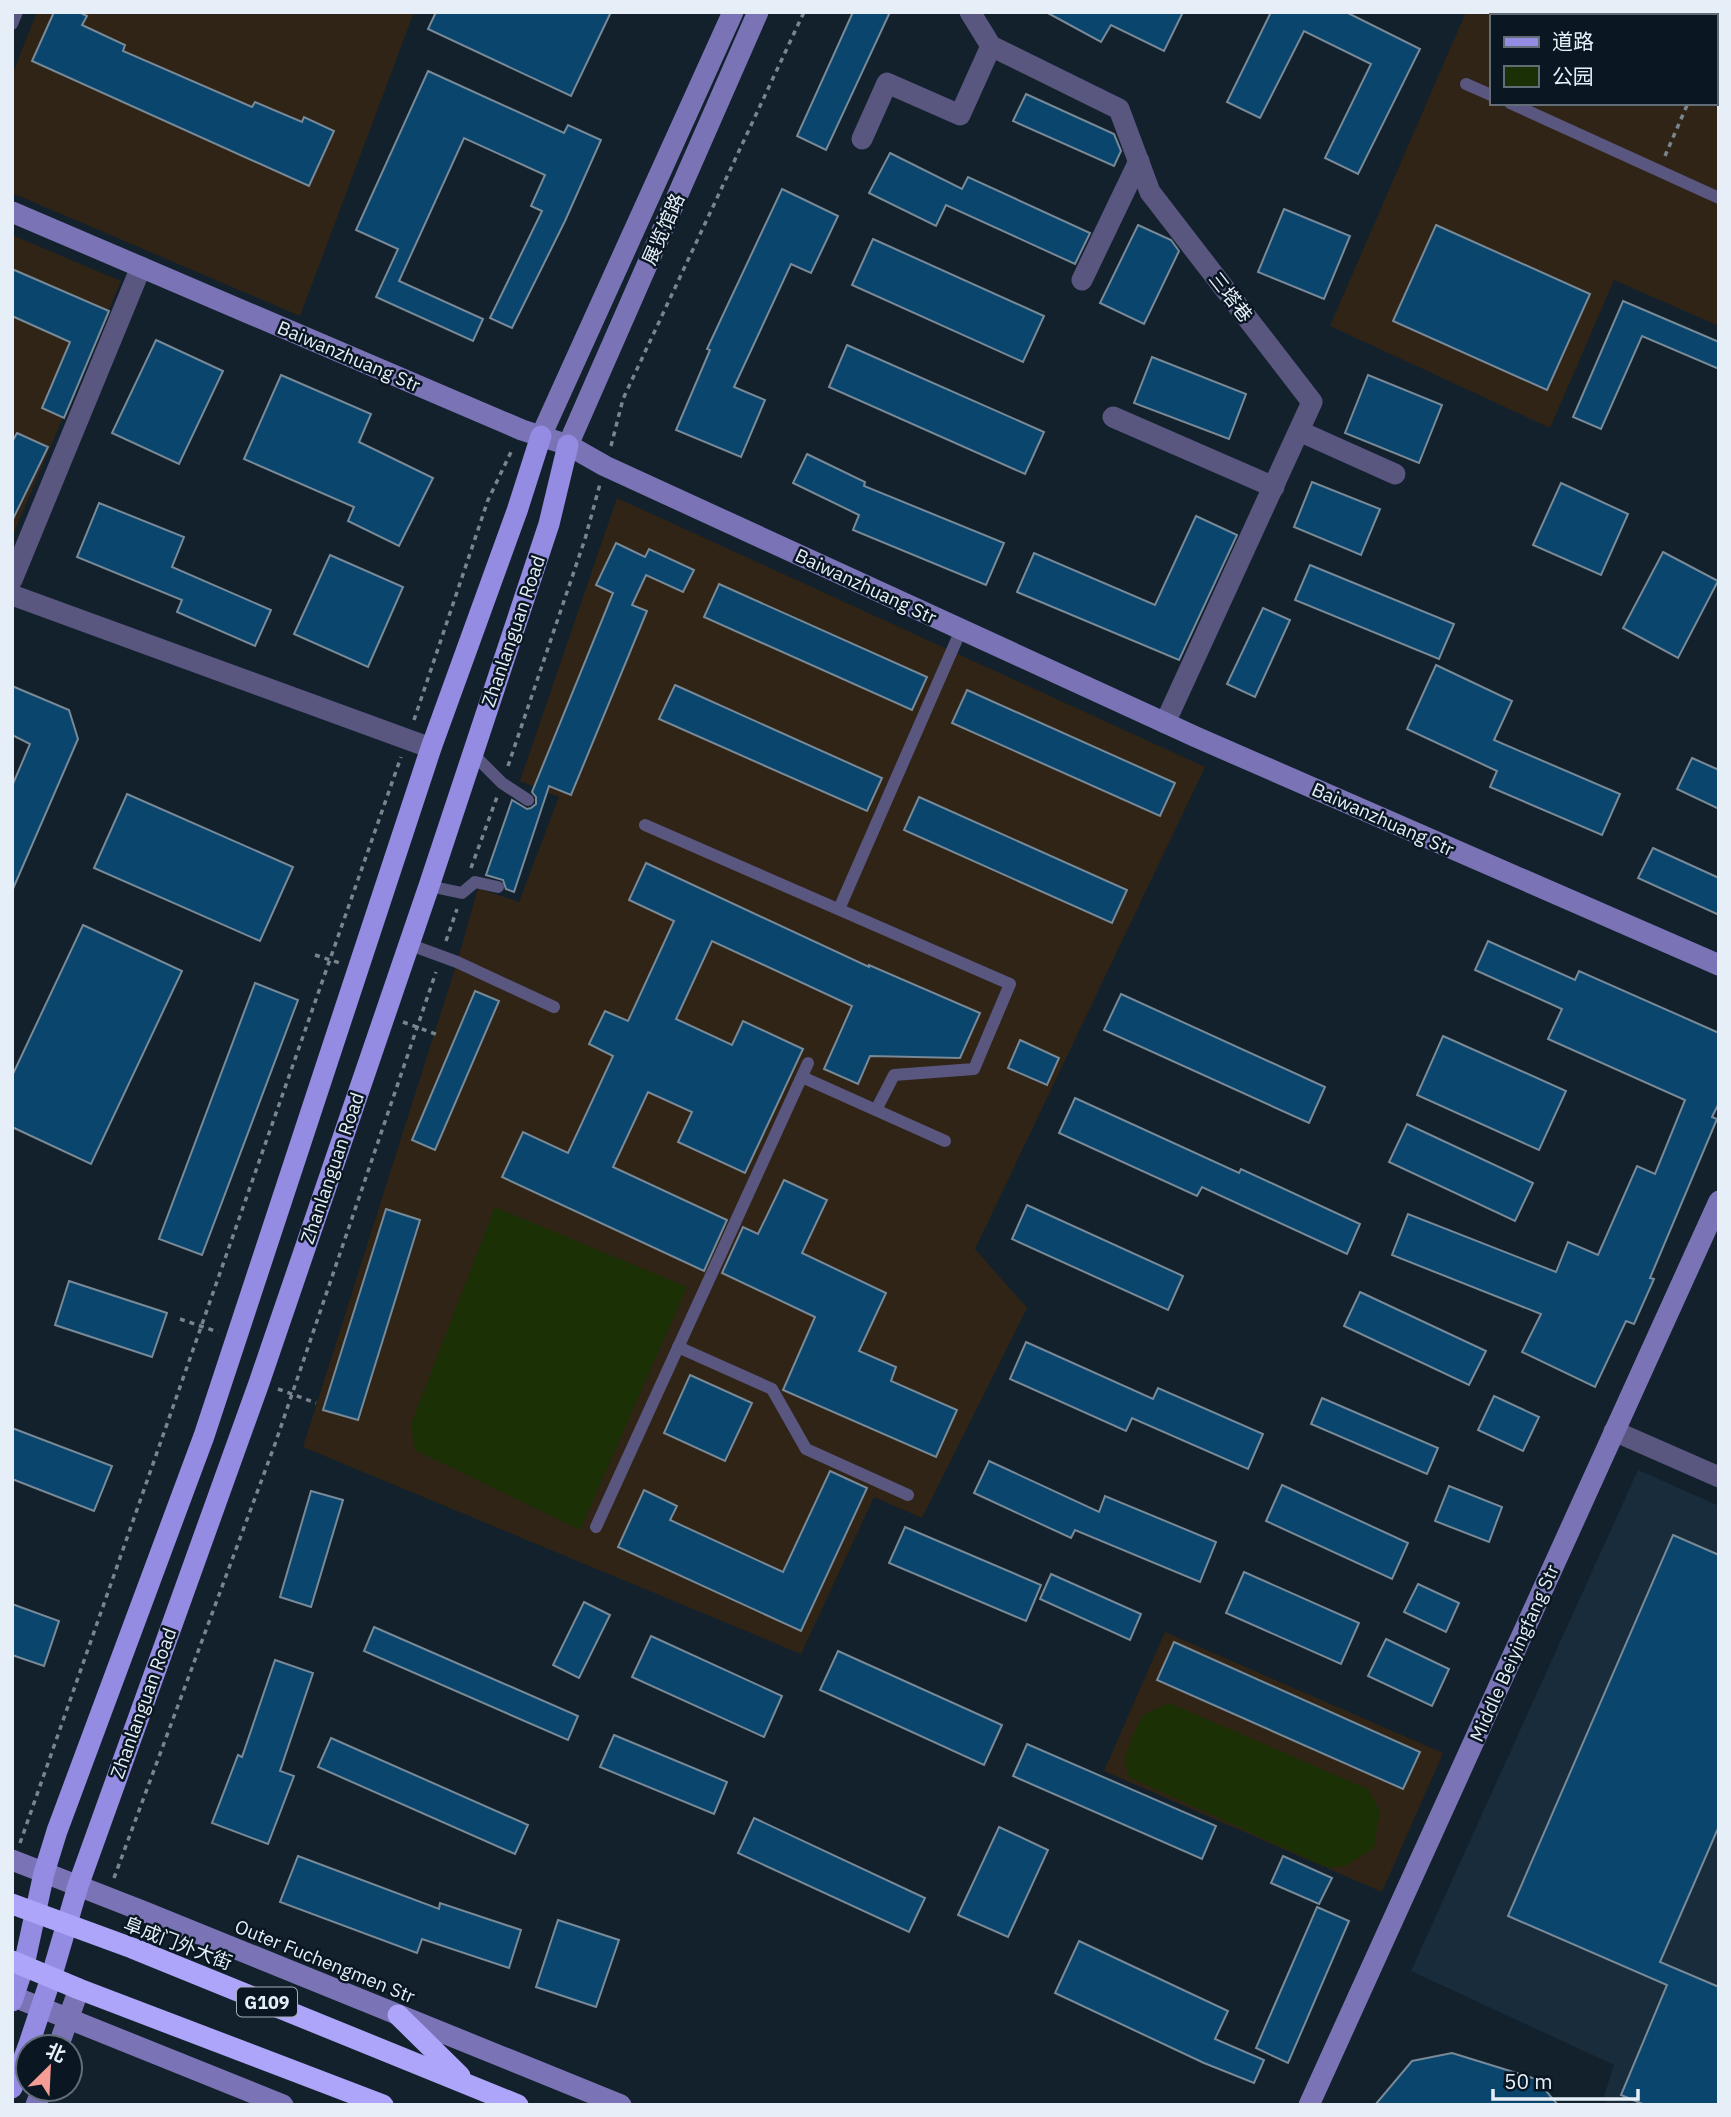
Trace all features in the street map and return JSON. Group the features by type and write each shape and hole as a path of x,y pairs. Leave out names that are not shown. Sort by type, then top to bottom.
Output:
{"highway":[{"name":"G109","path":"12,1904 67,1924"},
{"name":"阜成门外大街","path":"67,1924 467,2082"},
{"path":"18,1963 79,1989 383,2105"},
{"path":"398,2015 467,2082"},
{"name":"G109","path":"467,2082 518,2105"}],"main road":[{"name":"展览馆路","path":"532,433 733,12"},
{"name":"展览馆路","path":"568,445 758,12"},
{"name":"Baiwanzhuang Str","path":"12,212 532,433 568,445 605,466 1165,723 1719,965"},
{"name":"Zhanlanguan Road","path":"13,1998 18,1963 36,1913 57,1831 204,1436 431,748 517,510 532,433"},
{"name":"Zhanlanguan Road","path":"32,2033 78,1886 259,1383 429,886 549,524 568,445"},
{"name":"Middle Beiyingfang Str","path":"1309,2105 1719,1201"},
{"name":"Outer Fuchengmen Str","path":"12,1860 621,2105"},
{"path":"63,2033 79,1989"},
{"path":"13,1998 284,2105"}],"street":[{"path":"862,139 887,83 960,115 991,46 970,12"},
{"name":"三塔巷","path":"991,46 1119,109 1150,192 1312,402 1165,723"},
{"path":"1082,280 1139,161"},
{"path":"12,580 141,267"},
{"path":"1113,417 1274,487"},
{"path":"1299,431 1395,474"},
{"path":"12,595 431,748"},
{"path":"1614,1431 1719,1478"}],"lane":[{"path":"12,24 17,12"},
{"path":"1466,84 1490,95"},
{"path":"1514,105 1719,198"},
{"path":"839,909 961,629"},
{"path":"472,753 502,783 528,800"},
{"path":"645,825 1010,984 974,1069 894,1075 876,1111"},
{"path":"429,886 462,894 475,882 498,887"},
{"path":"408,944 554,1007"},
{"path":"596,1527 808,1063"},
{"path":"802,1077 945,1141"},
{"path":"678,1347 772,1389 806,1449 908,1495"}],"path":[{"path":"107,1897 275,1444 585,539 624,399 804,12"},
{"path":"1658,171 1687,105"},
{"path":"12,1860 407,739 488,500 532,433"}],"shaded area":[{"path":"37,12 414,12 300,316 12,193 12,75"},
{"path":"1466,12 1719,12 1719,326 1614,280 1550,428 1330,326"},
{"path":"12,235 121,281 12,537"},
{"path":"617,498 1205,767 975,1249 1027,1308 922,1518 874,1497 801,1654 303,1447 478,888 519,902 559,797 520,781"},
{"path":"1638,1470 1719,1506 1719,2105 1607,2105 1604,2096 1614,2065 1411,1971"},
{"path":"1165,1632 1443,1753 1382,1892 1104,1771"}],"green space":[{"path":"495,1207 687,1287 580,1530 415,1450 411,1424"},
{"path":"1169,1703 1368,1789 1380,1812 1374,1848 1345,1866 1328,1868 1129,1777 1125,1759 1143,1715"}],"building":[{"path":"54,12 79,12 87,16 82,25 125,45 123,51 252,107 255,102 302,122 304,117 334,131 309,186 32,61"},
{"path":"436,12 611,12 571,96 428,29"},
{"path":"853,12 890,12 826,150 797,136"},
{"path":"1046,12 1183,12 1164,51 1111,25 1101,42"},
{"path":"1271,12 1346,12 1420,49 1358,174 1325,158 1371,64 1304,31 1260,118 1227,102"},
{"path":"428,71 564,133 568,125 601,140 565,221 512,328 490,318 542,211 531,206 545,175 464,138 399,281 483,319 473,341 376,297 398,249 356,230"},
{"path":"1026,94 1114,134 1121,151 1114,166 1013,121"},
{"path":"890,153 962,189 968,177 1090,233 1075,264 946,205 936,226 869,193"},
{"path":"782,189 838,216 811,273 791,264 734,387 765,400 741,457 676,430 710,350 707,349"},
{"path":"1284,209 1350,236 1324,299 1258,272"},
{"path":"1138,225 1171,240 1179,251 1144,324 1100,303"},
{"path":"1436,225 1590,294 1547,390 1393,321"},
{"path":"873,239 1044,316 1023,362 852,285"},
{"path":"12,269 109,311 64,418 42,408 70,342 12,316"},
{"path":"1623,301 1719,342 1719,369 1642,336 1601,429 1573,417"},
{"path":"156,340 223,371 179,464 112,433"},
{"path":"847,345 1044,432 1025,474 829,387"},
{"path":"1152,357 1246,394 1229,439 1134,403"},
{"path":"281,375 371,414 359,442 433,478 399,546 348,521 354,507 244,459"},
{"path":"1368,375 1442,405 1419,463 1345,433"},
{"path":"17,433 48,447 12,521 12,442"},
{"path":"807,454 865,482 864,486 1004,543 986,585 853,530 859,515 793,483"},
{"path":"1312,482 1380,509 1361,555 1294,527"},
{"path":"1561,483 1628,514 1601,575 1533,545"},
{"path":"99,503 184,537 172,567 271,610 255,646 177,612 182,600 77,557"},
{"path":"1196,516 1237,535 1179,660 1017,592 1034,553 1155,605"},
{"path":"616,543 645,557 649,549 694,570 683,592 646,575 632,605 647,611 571,795 549,786 514,892 506,889 503,880 486,875 512,800 527,809 536,804 536,797 532,792 613,593 596,585"},
{"path":"1663,552 1718,581 1678,658 1623,628"},
{"path":"330,555 403,587 368,667 294,634"},
{"path":"1310,565 1454,624 1439,659 1295,600"},
{"path":"719,584 927,677 912,710 704,617"},
{"path":"1263,608 1290,620 1255,697 1227,684"},
{"path":"1436,665 1512,701 1494,740 1620,794 1602,835 1490,787 1497,771 1407,729"},
{"path":"675,685 882,778 867,811 659,719"},
{"path":"12,686 69,710 78,739 12,891 12,786 30,744 12,735"},
{"path":"967,690 1175,783 1160,816 952,723"},
{"path":"1692,758 1719,770 1719,809 1677,789"},
{"path":"127,794 293,867 260,941 94,868"},
{"path":"919,797 1127,890 1112,923 904,830"},
{"path":"1653,848 1719,878 1719,915 1638,878"},
{"path":"646,863 869,967 980,1013 960,1058 870,1056 858,1084 824,1069 852,1006 712,941 676,1019 732,1045 743,1021 803,1049 745,1173 678,1142 692,1112 648,1092 613,1167 727,1220 704,1271 502,1177 523,1132 568,1153 613,1056 589,1044 605,1011 628,1021 674,921 629,900"},
{"path":"83,925 182,971 91,1164 12,1127 12,1076"},
{"path":"1488,941 1575,980 1579,971 1719,1033 1719,1103 1712,1117 1717,1119 1650,1278 1654,1279 1634,1324 1626,1321 1595,1387 1522,1352 1541,1314 1392,1255 1408,1214 1556,1272 1568,1242 1598,1255 1637,1166 1655,1174 1685,1100 1548,1039 1562,1009 1475,970"},
{"path":"255,983 298,1000 202,1255 159,1239"},
{"path":"475,991 499,1001 435,1150 412,1140"},
{"path":"1121,994 1325,1087 1309,1123 1104,1030"},
{"path":"1443,1036 1566,1091 1539,1150 1417,1095"},
{"path":"1020,1040 1059,1058 1047,1085 1008,1068"},
{"path":"1075,1098 1239,1173 1241,1169 1360,1224 1347,1254 1202,1187 1197,1196 1059,1133"},
{"path":"1407,1124 1533,1183 1515,1221 1389,1162"},
{"path":"784,1180 827,1200 802,1253 886,1293 859,1351 896,1367 891,1381 957,1410 936,1457 783,1390 815,1317 722,1273 743,1227 758,1234"},
{"path":"1027,1205 1183,1276 1168,1310 1012,1239"},
{"path":"386,1209 420,1220 358,1420 323,1410"},
{"path":"69,1281 167,1313 152,1357 55,1325"},
{"path":"1360,1292 1486,1351 1469,1385 1344,1326"},
{"path":"1026,1342 1153,1399 1158,1388 1263,1434 1248,1469 1132,1418 1126,1431 1010,1379"},
{"path":"690,1375 752,1403 725,1461 664,1433"},
{"path":"1494,1396 1539,1417 1523,1451 1478,1430"},
{"path":"1322,1398 1438,1448 1427,1474 1311,1424"},
{"path":"12,1428 112,1466 94,1511 12,1479"},
{"path":"989,1461 1099,1512 1105,1496 1216,1542 1200,1582 1075,1530 1071,1538 974,1493"},
{"path":"830,1471 867,1488 801,1631 618,1547 644,1490 677,1506 670,1520 783,1572"},
{"path":"1282,1485 1408,1543 1392,1579 1266,1521"},
{"path":"1449,1486 1502,1507 1489,1542 1435,1521"},
{"path":"311,1491 343,1500 311,1607 280,1597"},
{"path":"905,1527 1041,1585 1026,1621 889,1563"},
{"path":"1673,1535 1719,1555 1719,1826 1660,1962 1719,1987 1719,2105 1645,2105 1621,2095 1667,1985 1508,1916"},
{"path":"1244,1572 1359,1623 1341,1664 1226,1613"},
{"path":"1051,1574 1141,1614 1130,1640 1040,1599"},
{"path":"1418,1584 1459,1603 1446,1632 1404,1612"},
{"path":"584,1602 610,1615 579,1678 553,1665"},
{"path":"12,1604 59,1621 44,1666 12,1655"},
{"path":"374,1627 578,1716 568,1740 364,1651"},
{"path":"651,1636 782,1696 764,1737 632,1677"},
{"path":"1386,1639 1449,1669 1432,1706 1368,1676"},
{"path":"1174,1642 1420,1752 1403,1789 1157,1680"},
{"path":"838,1651 1002,1725 984,1765 820,1690"},
{"path":"275,1660 313,1673 280,1771 294,1776 268,1844 212,1823 238,1755 242,1757"},
{"path":"614,1735 727,1782 714,1814 600,1767"},
{"path":"331,1738 528,1825 515,1854 318,1767"},
{"path":"1027,1744 1216,1826 1202,1859 1013,1776"},
{"path":"754,1818 925,1898 909,1932 738,1853"},
{"path":"999,1827 1048,1850 1008,1937 958,1915"},
{"path":"298,1856 439,1909 440,1903 521,1930 509,1968 422,1939 417,1953 280,1902"},
{"path":"1283,1856 1332,1878 1319,1904 1271,1883"},
{"path":"1317,1907 1349,1921 1288,2063 1256,2048"},
{"path":"558,1920 619,1940 596,2007 536,1987"},
{"path":"1079,1941 1228,2011 1215,2039 1264,2060 1254,2083 1204,2063 1055,1993"},
{"path":"1452,2053 1536,2079 1558,2105 1375,2105 1412,2061"}]}
